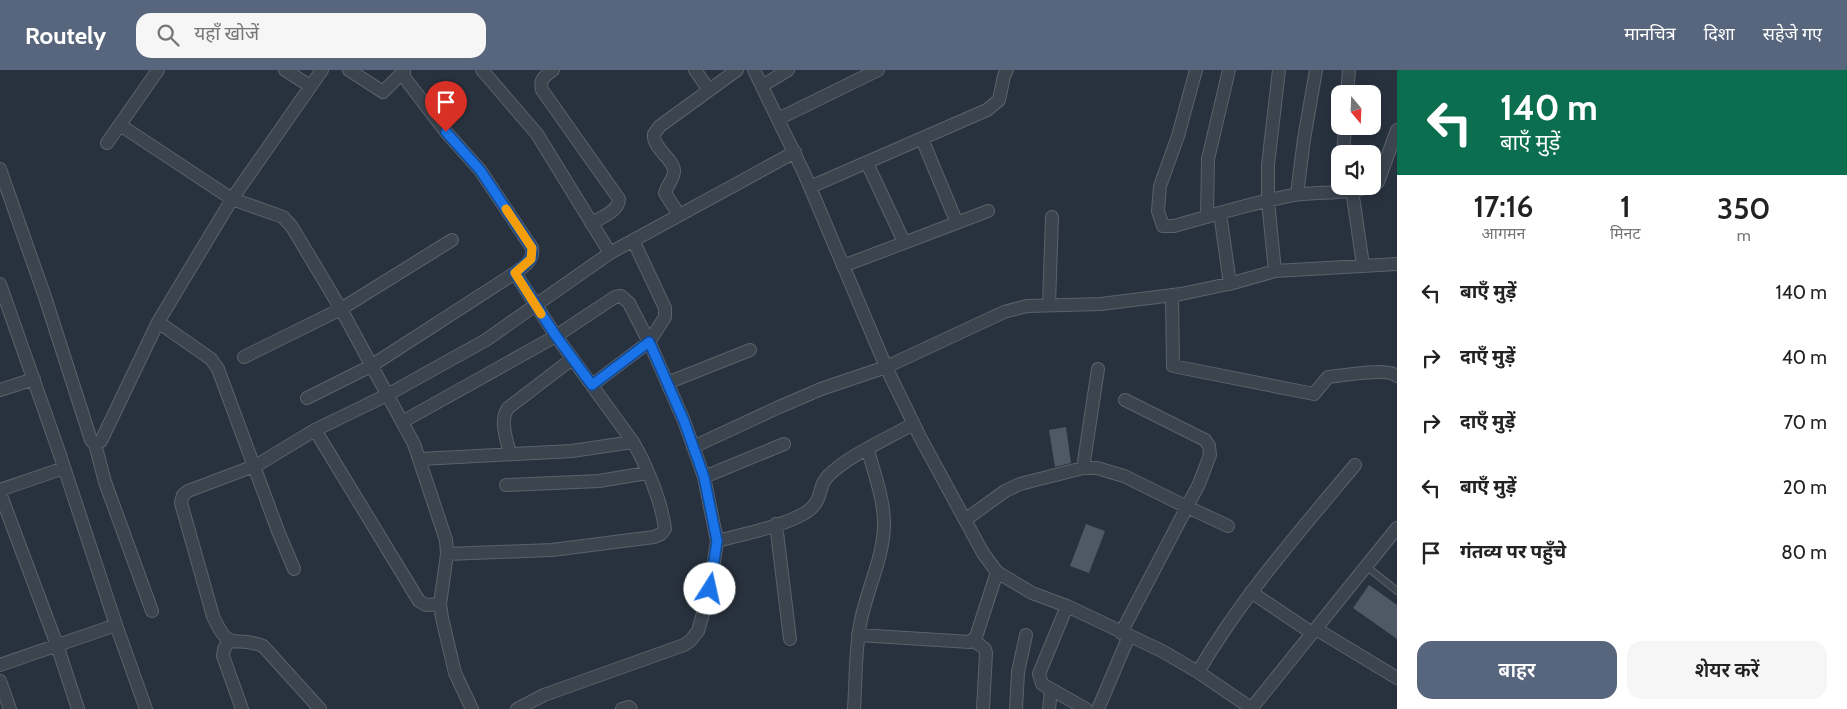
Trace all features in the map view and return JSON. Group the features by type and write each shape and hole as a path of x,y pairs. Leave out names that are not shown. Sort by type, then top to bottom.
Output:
{"street":[{"path":"108,143 158,70"},
{"path":"286,70 310,86"},
{"path":"95,444 101,441 158,322 232,199 322,70"},
{"path":"307,398 371,366 515,273 531,259 532,248 480,170 446,132 408,82 403,71 387,90 383,92 349,70"},
{"path":"482,70 538,134 610,253"},
{"path":"553,70 542,79 540,85 542,90 619,199 619,204 616,208 592,223"},
{"path":"695,70 709,90"},
{"path":"679,215 665,193 673,177 674,168 655,141 654,134 660,126 737,70"},
{"path":"754,70 795,152 886,367 913,424 983,553 997,572 1032,593 1067,606 1162,651 1198,672 1251,708 1397,528"},
{"path":"762,86 788,70"},
{"path":"778,119 878,70"},
{"path":"810,187 987,110 995,104 1001,95 1004,76 1008,70"},
{"path":"1196,70 1178,136 1160,186 1158,211 1163,226 1168,227 1268,200 1297,194 1331,191"},
{"path":"1207,217 1208,159 1229,70"},
{"path":"1274,271 1268,200 1268,165 1279,70"},
{"path":"1297,194 1316,70"},
{"path":"1348,85 1349,70"},
{"path":"120,126 232,199 287,220 341,309 420,459 446,540 447,554 440,604 442,618 455,673 472,709"},
{"path":"1381,174 1397,130"},
{"path":"922,139 957,223"},
{"path":"320,709 263,646 256,643 229,641 221,633 213,616 181,499 188,491 254,466 315,430 387,395 486,340 610,253 795,152"},
{"path":"867,163 904,242"},
{"path":"0,169 45,297 90,439 95,444 105,482 152,611"},
{"path":"1347,195 1363,265"},
{"path":"843,266 988,211"},
{"path":"1220,213 1230,284"},
{"path":"1049,304 1052,217"},
{"path":"244,357 341,309 452,240"},
{"path":"592,385 649,342 665,317 665,312 633,240"},
{"path":"693,447 794,400 886,367 1004,312 1027,306 1101,304 1172,295 1230,284 1274,271 1397,264"},
{"path":"447,554 552,550 654,537 665,530 664,521 647,473 633,442 572,359 515,273"},
{"path":"0,284 146,709"},
{"path":"1172,295 1174,366 1314,394 1328,377 1384,372 1394,373 1397,376"},
{"path":"402,422 556,336 615,297 621,296 630,303 649,342 693,447 704,477 717,541 710,589 698,631 690,642 684,645 544,695 517,709"},
{"path":"158,322 211,359 218,368 278,531 294,569"},
{"path":"667,383 750,350"},
{"path":"510,454 504,425 504,414 508,408 572,359"},
{"path":"1083,468 1098,369"},
{"path":"0,390 34,379"},
{"path":"1098,709 1125,635 1199,484 1210,455 1209,446 1205,440 1189,430 1125,400"},
{"path":"717,541 793,519 815,505 823,482 844,463 913,424"},
{"path":"315,430 420,601 426,605 440,604"},
{"path":"420,459 572,451 633,442"},
{"path":"704,477 784,444"},
{"path":"854,709 858,635 878,558 884,520 881,497 868,450"},
{"path":"1198,672 1218,638 1251,592 1355,465"},
{"path":"64,468 0,492 57,645 78,709"},
{"path":"965,520 1005,491 1020,484 1083,468 1097,468 1124,476 1228,526"},
{"path":"506,485 599,481 647,473"},
{"path":"776,524 790,639"},
{"path":"858,635 970,642 976,637 997,572"},
{"path":"1251,592 1314,631 1397,678"},
{"path":"1067,606 1039,674 1042,684 1086,709"},
{"path":"0,665 116,625"},
{"path":"1016,709 1018,672 1026,635"},
{"path":"973,640 986,653 983,709"},
{"path":"229,641 223,656 242,709"},
{"path":"0,680 10,709"},
{"path":"1049,709 1051,690"},
{"path":"622,709 629,707 631,709"}],"lane":[{"path":"1366,566 1397,591"}],"building":[{"path":"1066,427 1071,463 1055,467 1049,430"},
{"path":"1086,524 1105,531 1089,573 1070,566"},
{"path":"1369,585 1397,605 1397,639 1353,608"}],"slow traffic":[{"path":"506,209 532,248 533,254 531,259 515,273 541,314"}],"route":[{"path":"446,132 468,159 480,170 532,248 533,254 531,259 515,273 556,336 592,385 649,342 684,421 704,477 717,541 710,589"}]}
